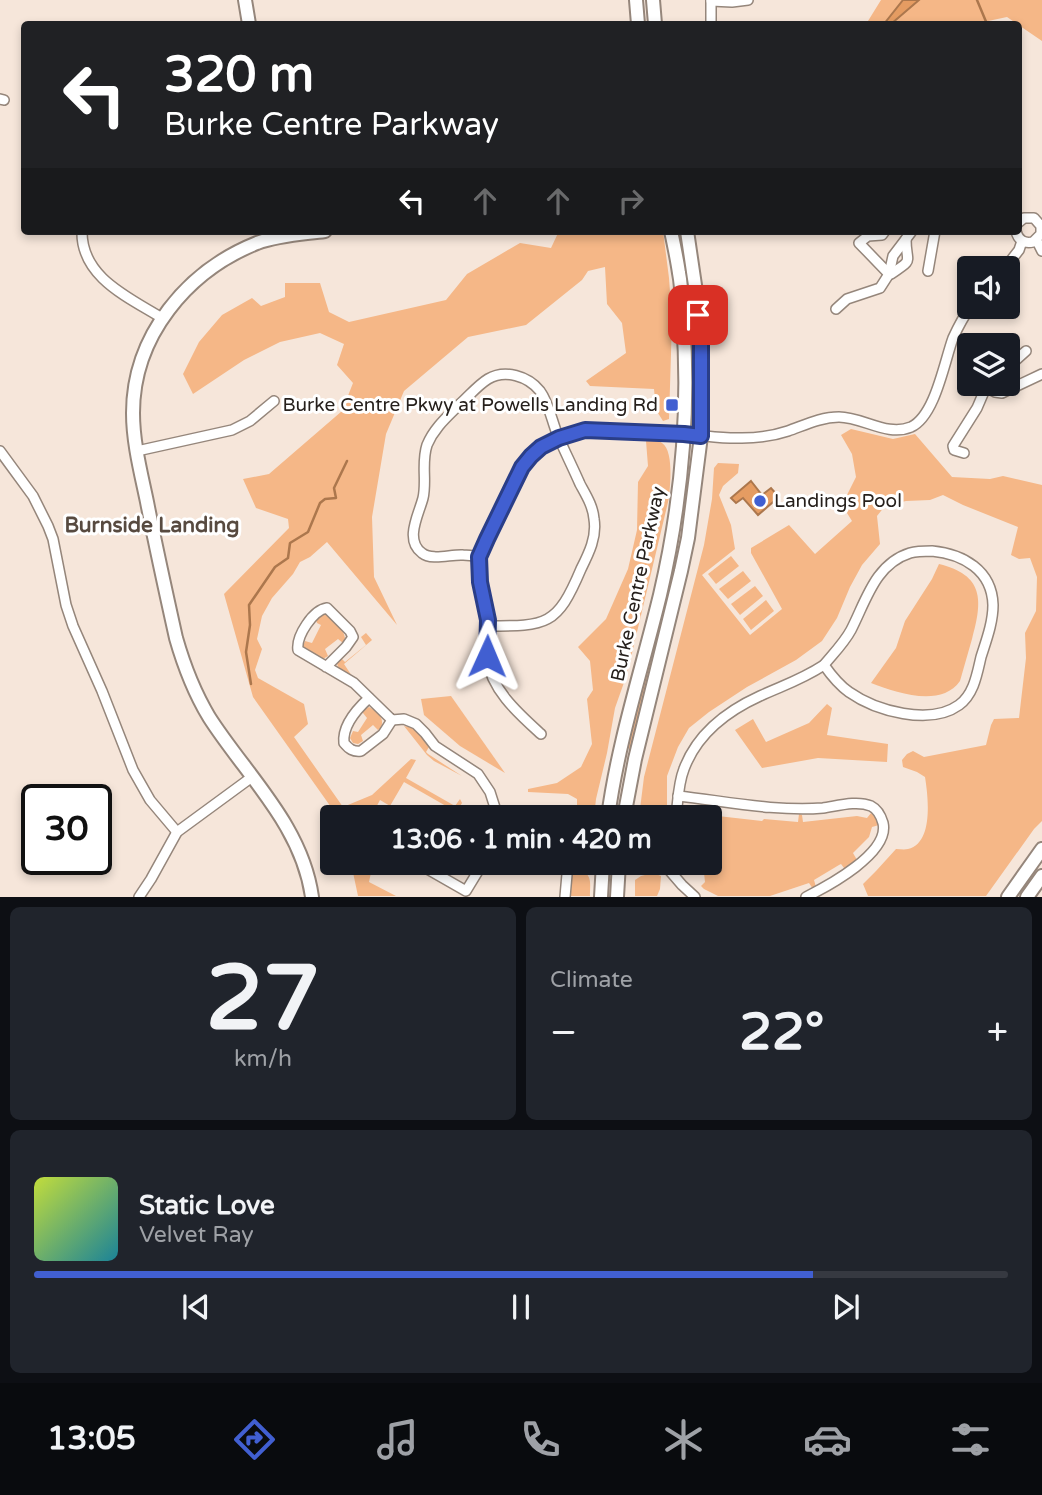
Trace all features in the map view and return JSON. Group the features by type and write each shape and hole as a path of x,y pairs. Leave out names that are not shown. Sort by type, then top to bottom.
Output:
{"main road":[{"path":"245,0 248,21"},
{"path":"636,0 638,21"},
{"path":"653,0 655,21"},
{"path":"301,235 265,241 235,253 210,269 184,291 162,318 144,355 134,393 133,424 173,626 183,662 210,718 291,833 304,864 312,897"},
{"name":"Burke Centre Parkway","path":"610,805 676,514 686,386 680,274 672,235"},
{"name":"Burke Centre Parkway","path":"626,805 688,538 701,436 701,339 688,235"},
{"path":"1008,897 1042,849"},
{"path":"601,897 602,875"},
{"path":"617,897 618,875"},
{"path":"1027,897 1042,876"}],"street":[{"path":"711,21 711,0 748,0"},
{"path":"1018,235 1022,241 1030,243 1037,240 1041,234 1041,225 1037,220 1031,217 1022,220"},
{"path":"83,235 85,253 95,272 110,285 162,318"},
{"path":"874,235 859,243 889,274"},
{"path":"889,274 907,263 909,235"},
{"path":"836,309 847,299 880,288 889,274 894,256 909,235"},
{"path":"928,271 934,235"},
{"path":"1037,240 1042,251"},
{"path":"1014,256 1022,241"},
{"path":"541,734 502,694 493,678 487,656 488,626 480,582 479,557 522,467 531,456 541,447 559,438 585,430 739,439 758,438 834,417 856,419 891,430 909,428 922,419 930,407 963,319"},
{"path":"1020,356 1026,351"},
{"path":"479,557 423,555 415,545 415,524 423,499 425,454 433,433 485,381 497,375 510,374 526,379 543,396 593,512 595,529 592,546 570,596 554,615 530,625 488,626"},
{"path":"1020,384 1042,374"},
{"path":"964,453 954,450 953,446 983,396"},
{"path":"137,451 232,430 250,421 274,401"},
{"path":"0,451 33,496 48,526 73,626 133,770 150,800 177,832"},
{"path":"677,805 684,768 709,729 727,713 807,676 824,665 851,629 878,575 894,560 911,552 950,553 966,560 980,572 989,586 993,604 991,624 972,690 961,704 942,714 922,716 881,708 849,692 824,665"},
{"path":"326,667 353,637 327,608 321,608 311,618 297,645 298,650 303,655 354,684 392,720 404,719 416,724 435,746 478,774 490,792 494,805"},
{"path":"369,698 359,707 345,731 343,738 348,748 361,751 383,734 392,720"},
{"path":"139,897 177,832 252,777"},
{"path":"678,796 800,810 862,804 873,807 881,817 884,827 880,842 848,872 806,897"},
{"path":"438,875 466,891 476,875"},
{"path":"565,897 567,875"},
{"path":"673,875 695,897"}],"shaded area":[{"path":"881,0 1042,0 1042,41 1022,27 1022,21 1013,21 1007,17 988,21 868,21"},
{"path":"903,0 919,0 894,21 886,21"},
{"path":"557,235 664,235 672,321 669,419 663,421 656,410 654,389 590,386 586,381 626,353 622,323 607,304 605,267 588,271 582,280 526,325 468,337 404,391 386,434 372,517 374,577 397,625 327,542 300,562 272,598 262,616 257,639 262,649 255,670 258,678 304,704 308,724 294,737 342,805 330,805 253,697 224,594 289,528 288,519 256,508 243,479 269,474 342,411 353,383 337,365 344,344 320,333 280,342 244,360 193,394 183,374 199,342 222,315 252,298 261,306 285,297 285,283 320,283 329,312 349,322 446,300 467,274 520,243 551,248"},
{"path":"851,429 893,439 915,434 952,477 990,479 1003,476 1042,485 1042,821 986,896 868,896 863,884 896,849 908,849 916,845 926,829 928,807 925,777 903,767 902,760 907,754 913,751 924,757 986,745 994,719 1019,718 1026,658 1025,633 1036,611 1037,577 1030,558 1019,559 1011,555 1018,527 943,495 930,500 906,501 885,506 877,516 880,544 862,565 837,618 822,641 796,660 747,687 689,728 667,776 667,805 640,805 644,777 704,545 714,468 718,463 739,464 738,473 723,486 719,495 731,525 735,549 702,575 750,635 782,609 751,553 751,548 789,525 815,554 852,521 842,505 856,477 852,454 841,435"},
{"path":"646,441 660,442 668,453 669,498 627,674 615,708 595,805 577,805 577,799 568,794 528,792 528,789 557,783 581,767 592,744 587,699 593,690 590,661 578,647 606,619 628,569 637,530 638,482 648,466"},
{"name":"Landings Pool","path":"751,481 762,495 771,488 779,497 758,515 743,498 736,503 731,498"},
{"path":"731,556 739,566 716,584 708,574"},
{"path":"673,559 674,577 629,753 629,736"},
{"path":"939,564 965,575 972,582 978,601 976,625 960,681 942,694 930,696 906,694 871,683 896,648 905,621"},
{"path":"743,571 751,581 728,599 719,589"},
{"path":"755,586 763,596 740,615 731,604"},
{"path":"766,600 774,611 751,630 743,619"},
{"path":"323,614 337,623 345,638 343,643 338,639 325,649 328,656 323,659 305,650 303,646 305,641 312,643 321,625 316,620"},
{"path":"366,633 372,640 344,664 352,676 340,670 337,662 341,658 345,662 366,645 361,637"},
{"path":"451,696 505,773 460,746 424,715 421,699"},
{"path":"827,704 832,708 827,735 888,744 887,762 818,758 762,768 735,730 753,719 766,742 809,723"},
{"path":"369,707 380,716 381,728 378,730 373,725 361,735 363,741 353,743 350,738 353,731 358,732 367,718 363,710"},
{"path":"404,726 421,736 429,747 426,752 428,754 462,776 427,755"},
{"path":"411,759 416,760 406,778 453,805 444,805 404,782 391,805 380,800 377,805 348,805 372,795"},
{"path":"871,813 879,825 872,827 869,837 853,853 857,860 847,868 841,864 814,880 816,887 813,889 809,883 770,896 718,896 701,886 705,882 704,875 722,875 722,816 798,822 799,814 802,815 803,822 857,816 867,818"},
{"path":"354,875 370,875 369,882 396,896 358,896"},
{"path":"572,875 588,875 590,896 570,896"},
{"path":"641,876 661,876 657,896 635,896 635,880"}],"waterway":[{"path":"977,0 986,21"},
{"path":"251,684 246,652 250,625 249,605 275,567 288,558 290,543 308,532 320,503 325,499 336,498 334,488 347,461"}],"place":[{"name":"Burke Centre Pkwy at Powells Landing Rd","path":"672,405"},
{"name":"Landings Pool","path":"760,501"}],"district":[{"name":"Burnside Landing","path":"152,525"}],"route":[{"path":"487,656 488,620 480,582 479,557 522,467 541,447 585,430 701,436 701,339 698,315"}]}
